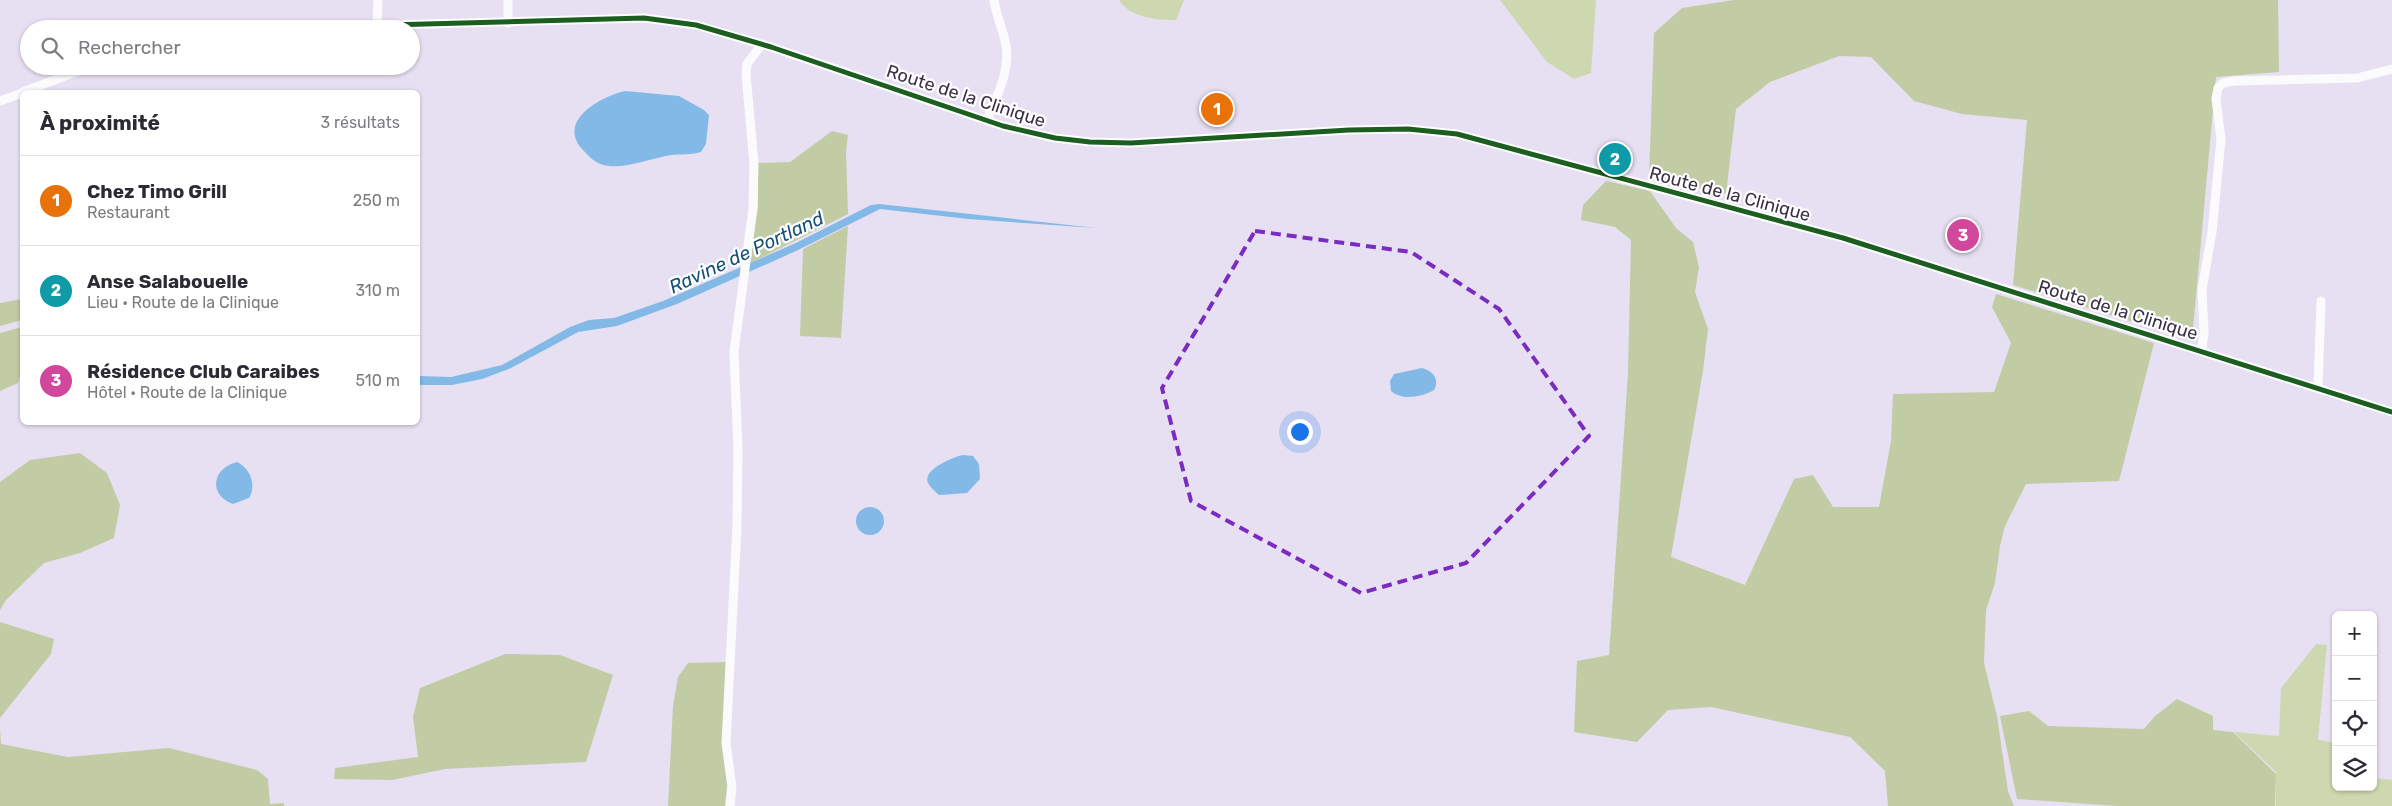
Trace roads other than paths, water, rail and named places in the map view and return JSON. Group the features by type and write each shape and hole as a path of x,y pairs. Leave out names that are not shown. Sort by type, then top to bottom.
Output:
{"street":[{"path":"377,20 378,0"},
{"path":"508,0 508,22"},
{"path":"987,120 1002,82 1007,55 1005,40 997,18 994,0"},
{"name":"Route de la Clinique","path":"420,23 644,18 696,25 762,44 987,120 1039,135 1104,143 1284,135 1349,130 1408,129 1457,134 1843,238 2202,350 2392,412"},
{"path":"730,806 732,788 726,744 737,526 738,449 734,352 753,208 754,164 746,74 747,64 762,44"},
{"path":"2202,350 2204,332 2202,290 2212,232 2221,138 2216,99 2218,88 2223,83 2234,81 2357,78 2392,69"},
{"path":"31,90 68,75"},
{"path":"0,102 20,94"},
{"path":"2318,388 2321,301"}],"water":[{"path":"625,91 679,96 704,110 709,115 706,144 701,152 671,155 616,166 602,164 593,159 576,140 575,130 577,121 593,105"},
{"path":"879,204 1096,228 968,219 880,209 796,251 677,304 617,326 578,332 511,368 482,379 452,385 420,385 420,376 451,377 502,365 570,327 589,320 614,318 663,301 796,243 871,205"},
{"path":"1422,368 1432,373 1436,379 1434,390 1424,395 1412,397 1401,396 1391,391 1390,381 1394,374"},
{"path":"963,455 973,456 979,464 980,479 967,493 939,495 928,483 927,478 930,473 940,464"},
{"path":"237,462 249,473 252,488 249,498 233,504 225,500 220,494 216,482 222,470"},
{"path":"870,507 880,511 884,521 880,531 870,535 860,531 856,521 860,511"}],"place":[{"name":"Chez Timo Grill","path":"1217,109"},
{"name":"Anse Salabouelle","path":"1615,159"},
{"name":"Résidence Club Caraibes","path":"1963,235"}],"water label":[{"name":"Ravine de Portland","path":"746,252"}]}
